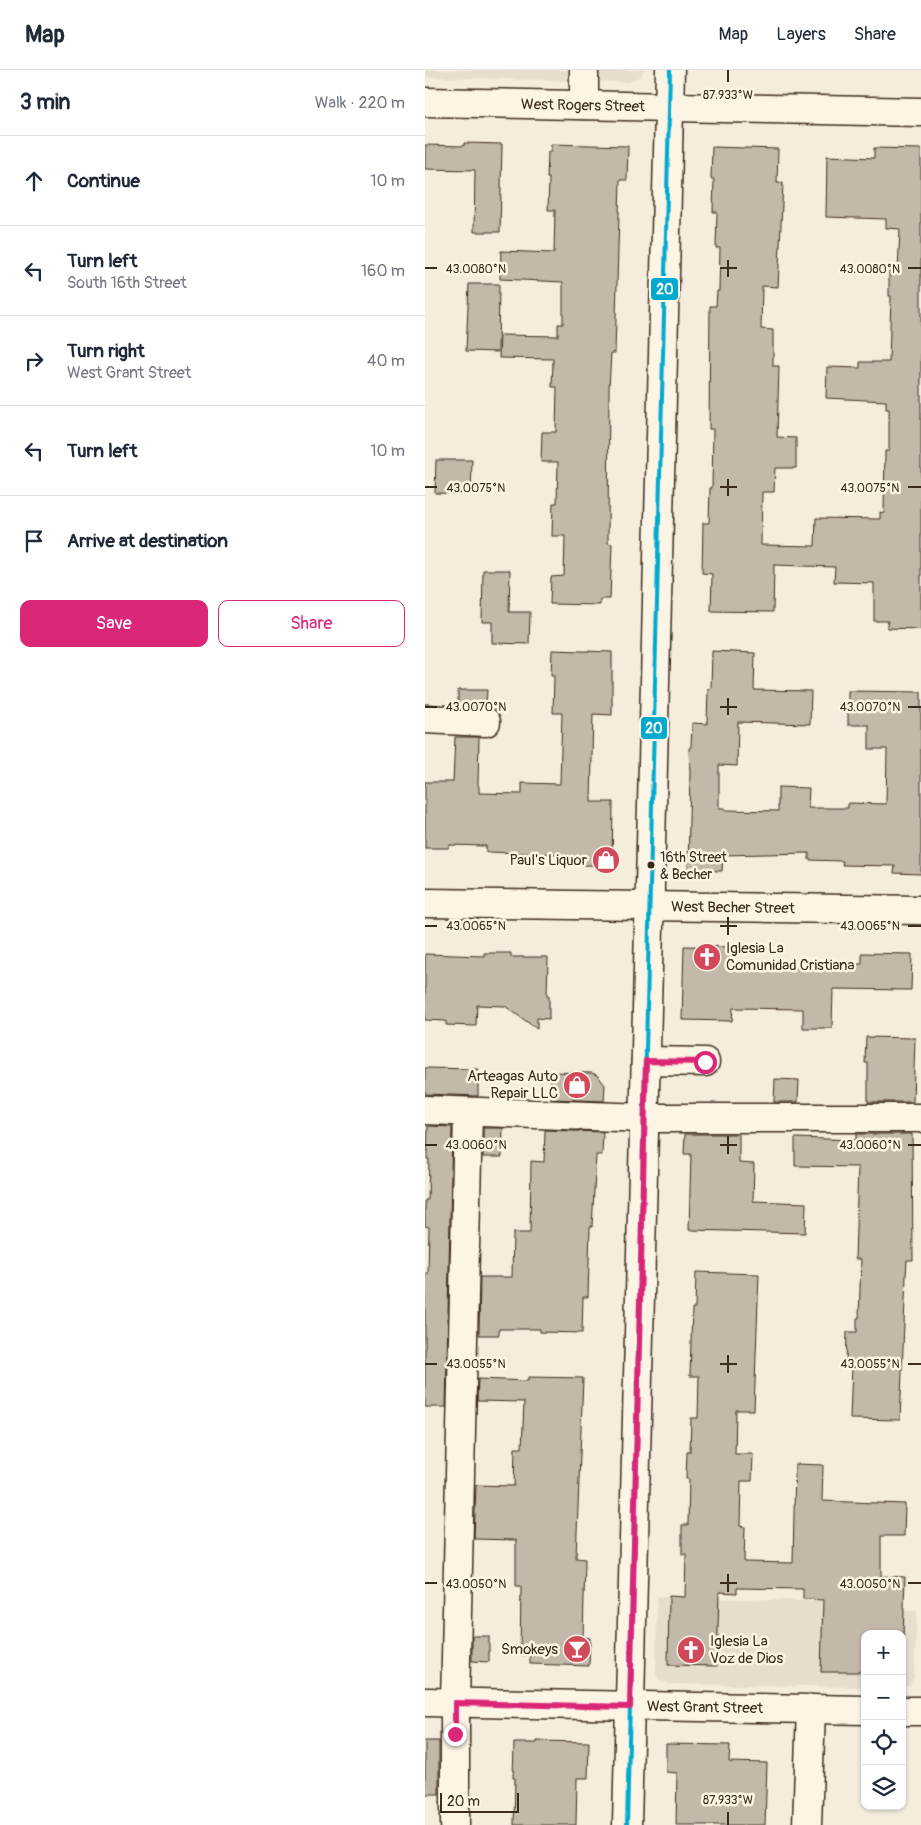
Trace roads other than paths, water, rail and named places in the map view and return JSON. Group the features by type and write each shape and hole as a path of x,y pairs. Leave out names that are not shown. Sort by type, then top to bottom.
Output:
{"main road":[{"path":"584,70 584,105"},
{"path":"627,1825 670,70"},
{"name":"West Rogers Street","path":"425,102 921,112"},
{"path":"425,720 486,722"},
{"name":"West Becher Street","path":"425,903 921,910"},
{"path":"646,1061 705,1062"},
{"path":"425,1110 645,1118 921,1118"},
{"path":"455,1825 455,1703 468,1112"},
{"name":"West Grant Street","path":"425,1702 861,1710"},
{"path":"807,1825 811,1709"},
{"path":"906,1711 921,1711"}],"place":[{"name":"Paul's Liquor","path":"606,860"},
{"name":"16th Street & Becher","path":"651,865"},
{"name":"Iglesia La Comunidad Cristiana","path":"707,957"},
{"name":"Arteagas Auto Repair LLC","path":"577,1085"},
{"name":"Smokeys","path":"577,1649"},
{"name":"Iglesia La Voz de Dios","path":"691,1650"}]}
